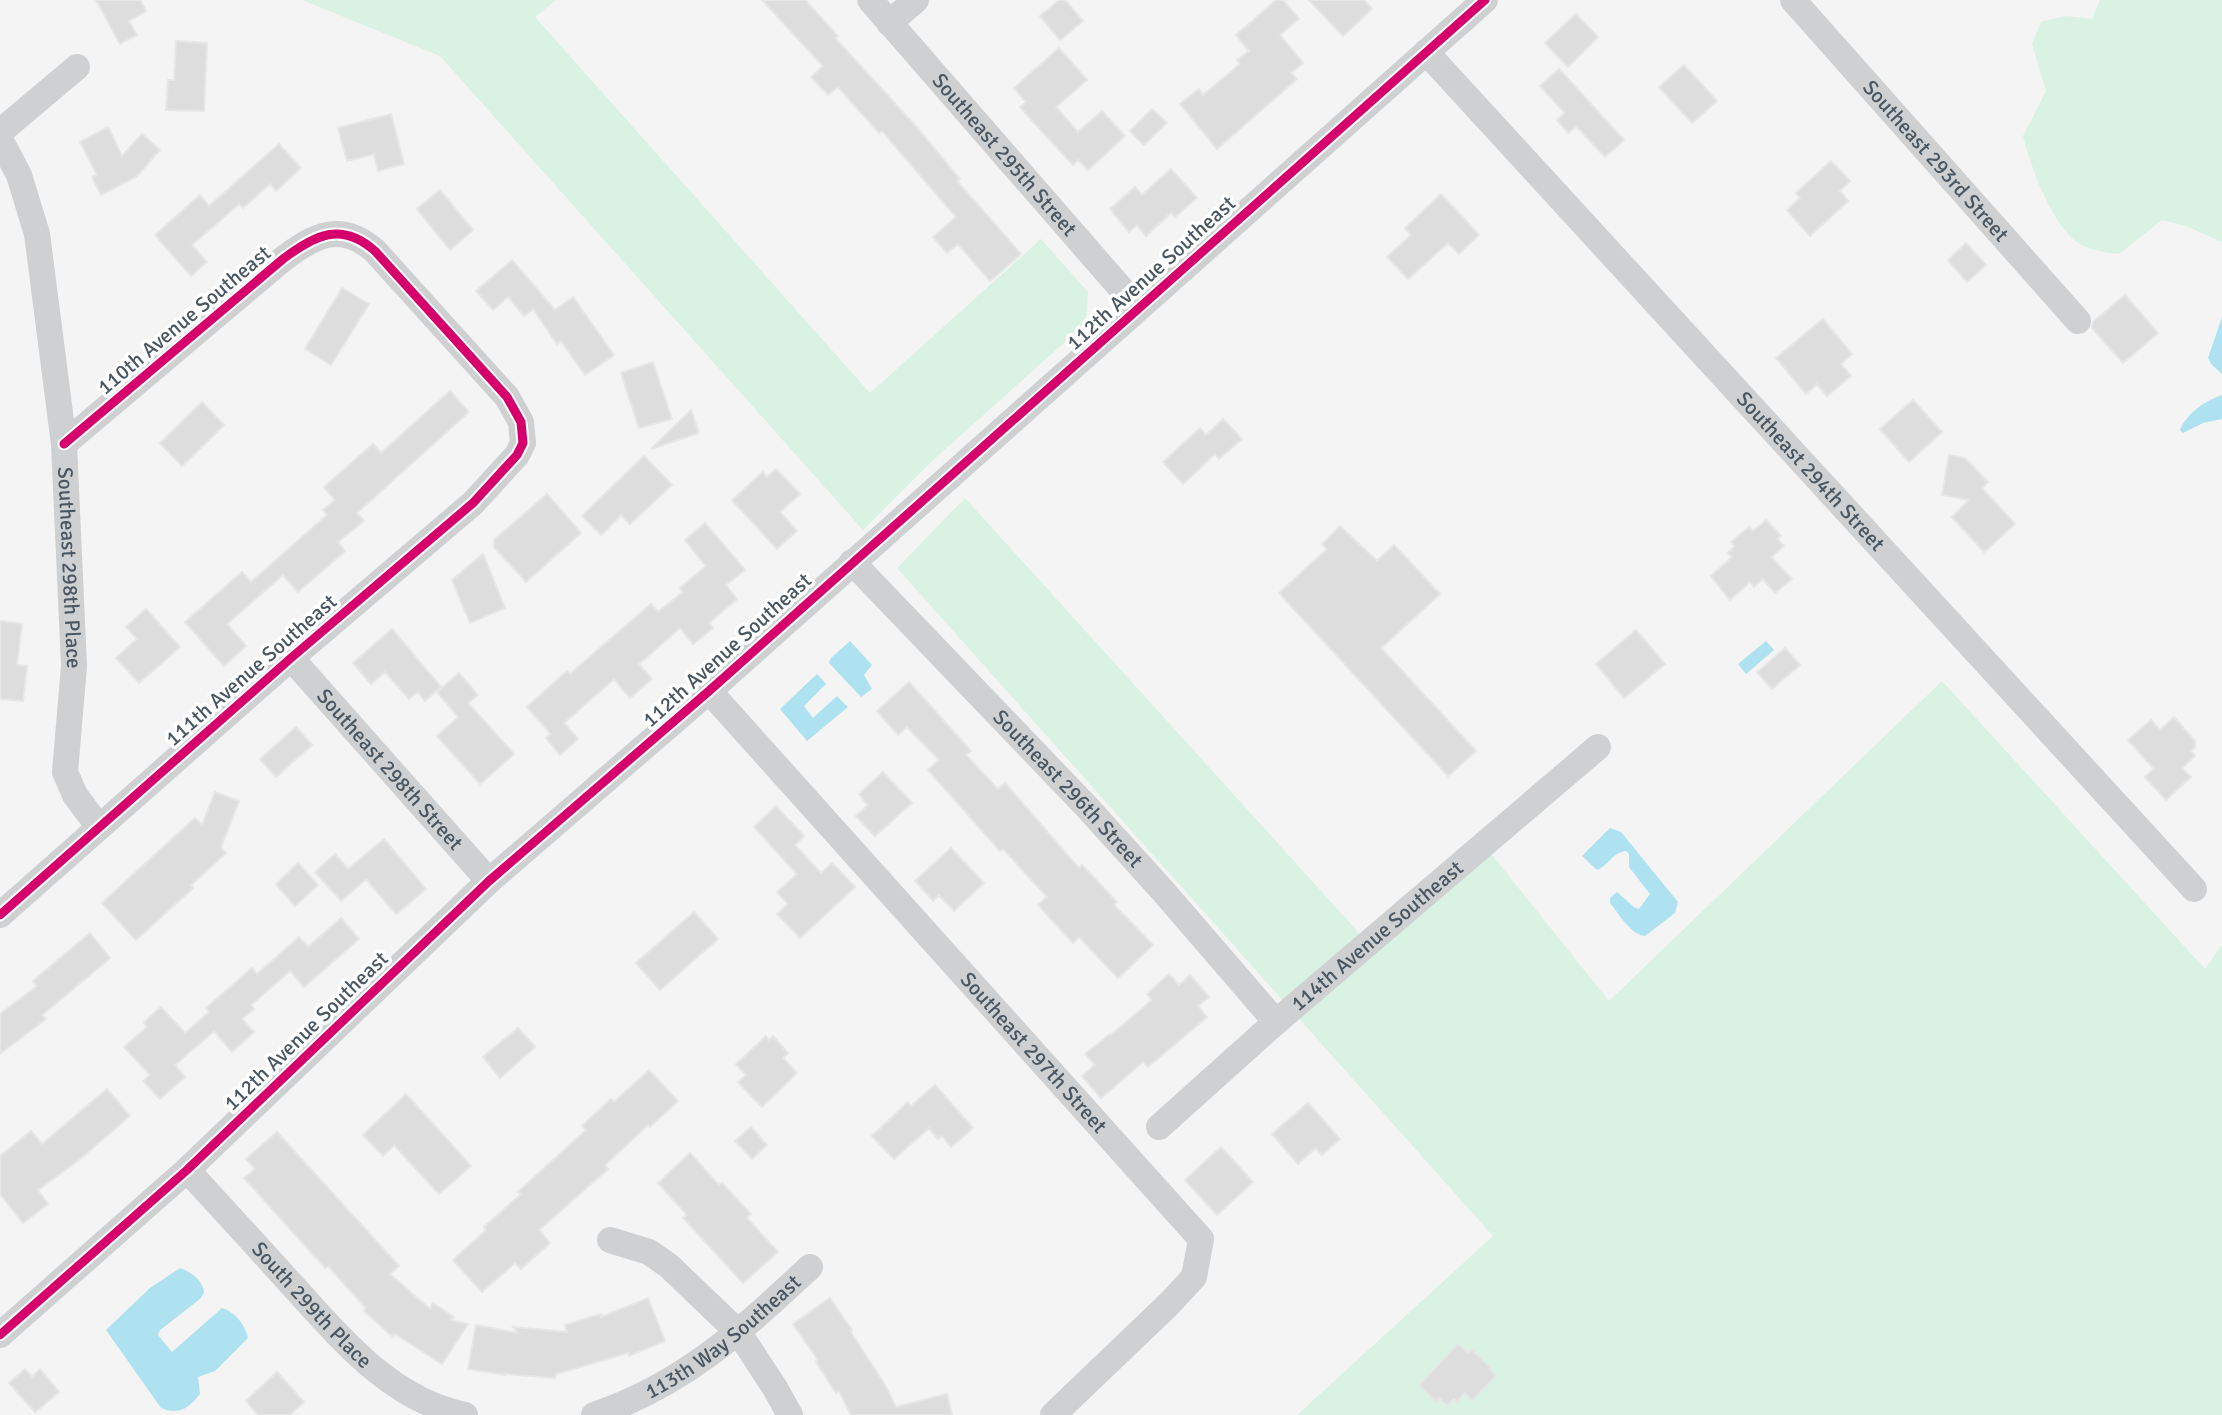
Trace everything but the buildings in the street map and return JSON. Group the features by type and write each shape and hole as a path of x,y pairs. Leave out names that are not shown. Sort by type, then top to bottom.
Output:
{"street":[{"name":"Southeast 295th Street","path":"870,0 1138,308"},
{"path":"889,23 916,0"},
{"name":"112th Avenue Southeast","path":"0,1335 187,1170 489,881 709,691 1485,0"},
{"name":"Southeast 293rd Street","path":"1793,0 2078,321"},
{"name":"Southeast 294th Street","path":"1426,52 2194,889"},
{"path":"0,132 77,67"},
{"name":"Southeast 298th Place","path":"0,139 19,175 37,234 64,444 74,666 65,772 75,795 98,826"},
{"name":"110th Avenue Southeast","path":"64,444 283,259 309,241 332,233 355,237 375,251 507,397 521,422 524,435 521,449"},
{"name":"111th Avenue Southeast","path":"0,915 98,826 473,503 521,449"},
{"name":"Southeast 296th Street","path":"852,562 1085,805 1276,1022"},
{"name":"Southeast 298th Street","path":"291,658 489,881"},
{"name":"Southeast 297th Street","path":"709,691 1201,1239 1194,1277 1053,1415"},
{"name":"114th Avenue Southeast","path":"1158,1127 1276,1022 1598,747"},
{"name":"South 299th Place","path":"187,1170 338,1336 366,1362 413,1396 442,1410 460,1415"},
{"path":"610,1240 649,1252 669,1266 739,1333 790,1415"},
{"name":"113th Way Southeast","path":"594,1415 636,1398 702,1362 739,1333 810,1268"}],"green space":[{"path":"302,0 556,0 535,17 870,393 1041,239 1088,292 1086,323 931,462 863,530 440,56"},
{"path":"2100,0 2222,0 2222,242 2186,226 2162,220 2119,254 2099,251 2074,240 2061,225 2047,201 2035,175 2023,136 2046,91 2032,44 2041,22 2066,16 2092,19"},
{"path":"965,498 1360,934 1477,836 1609,1001 1942,681 2205,969 2222,945 2222,1415 1297,1415 1493,1236 897,568"}],"water":[{"path":"2222,317 2222,374 2208,358"},
{"path":"2222,395 2222,419 2203,423 2183,433 2180,430 2197,408"},
{"path":"850,641 872,665 864,675 872,689 861,697 829,663"},
{"path":"1766,641 1774,650 1746,674 1738,664"},
{"path":"817,674 826,684 804,706 813,718 837,696 848,707 807,741 780,709"},
{"path":"1610,828 1621,832 1678,902 1675,913 1645,936 1630,928 1610,903 1610,898 1617,892 1639,909 1650,894 1629,867 1629,854 1626,851 1621,852 1597,870 1582,856"},
{"path":"180,1268 196,1277 204,1293 160,1330 158,1335 172,1352 222,1308 239,1319 248,1338 215,1371 198,1377 200,1394 183,1409 173,1411 161,1408 106,1330 150,1288"}],"cycle path":[{"path":"0,1335 187,1170 489,881 709,691 1485,0"},
{"path":"0,915 291,658 473,503 517,455 523,443 521,422 507,397 375,251 351,236 339,234 317,238 283,259 64,444"}]}
